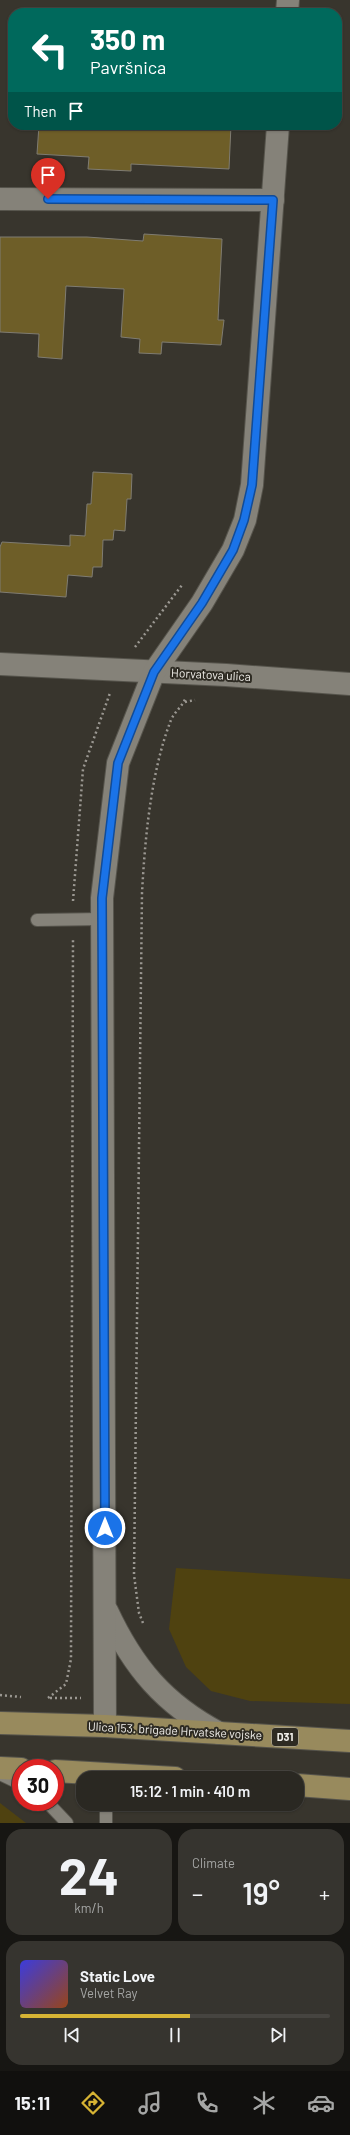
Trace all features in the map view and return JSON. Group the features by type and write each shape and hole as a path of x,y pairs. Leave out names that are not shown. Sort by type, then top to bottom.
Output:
{"main road":[{"name":"Ulica 153. brigade Hrvatske vojske","path":"0,1722 106,1726 350,1741"},
{"path":"0,1768 12,1769"},
{"path":"64,1772 76,1773"},
{"path":"304,1786 350,1789"}],"street":[{"path":"106,1726 102,898 118,763 154,672 202,603 233,550 244,520 252,485 278,130"},
{"path":"0,199 273,200"},
{"name":"Horvatova ulica","path":"0,664 226,675 350,684"},
{"path":"105,1607 130,1656 152,1682 194,1720 219,1733"}],"lane":[{"path":"37,920 102,918"},
{"path":"0,1774 12,1780"},
{"path":"56,1811 67,1823"},
{"path":"106,1811 106,1823"}],"path":[{"path":"144,1626 139,1613 134,1575 142,893 146,828 160,761 172,719 184,703"},
{"path":"0,1695 24,1697"},
{"path":"40,1698 66,1698"}],"shaded area":[{"path":"176,1568 350,1579 350,1704 250,1701 211,1691 186,1667 169,1629"},
{"path":"0,1803 26,1823 0,1823"}],"building":[{"path":"39,130 231,130 229,169 131,164 131,171 88,169 89,157 37,154"},
{"path":"144,234 222,239 218,320 224,320 221,345 162,342 161,354 139,353 140,339 121,337 124,289 66,286 62,359 38,357 39,334 0,332 0,237 87,237 143,241"},
{"path":"93,472 132,474 131,499 127,499 125,531 114,530 113,540 103,540 102,567 93,567 92,577 68,575 66,597 0,592 0,547 2,542 70,546 70,535 85,536 87,504 91,504"}],"route":[{"path":"48,199 273,200 252,485 244,520 233,550 202,603 154,672 118,763 102,898 105,1528"}]}
